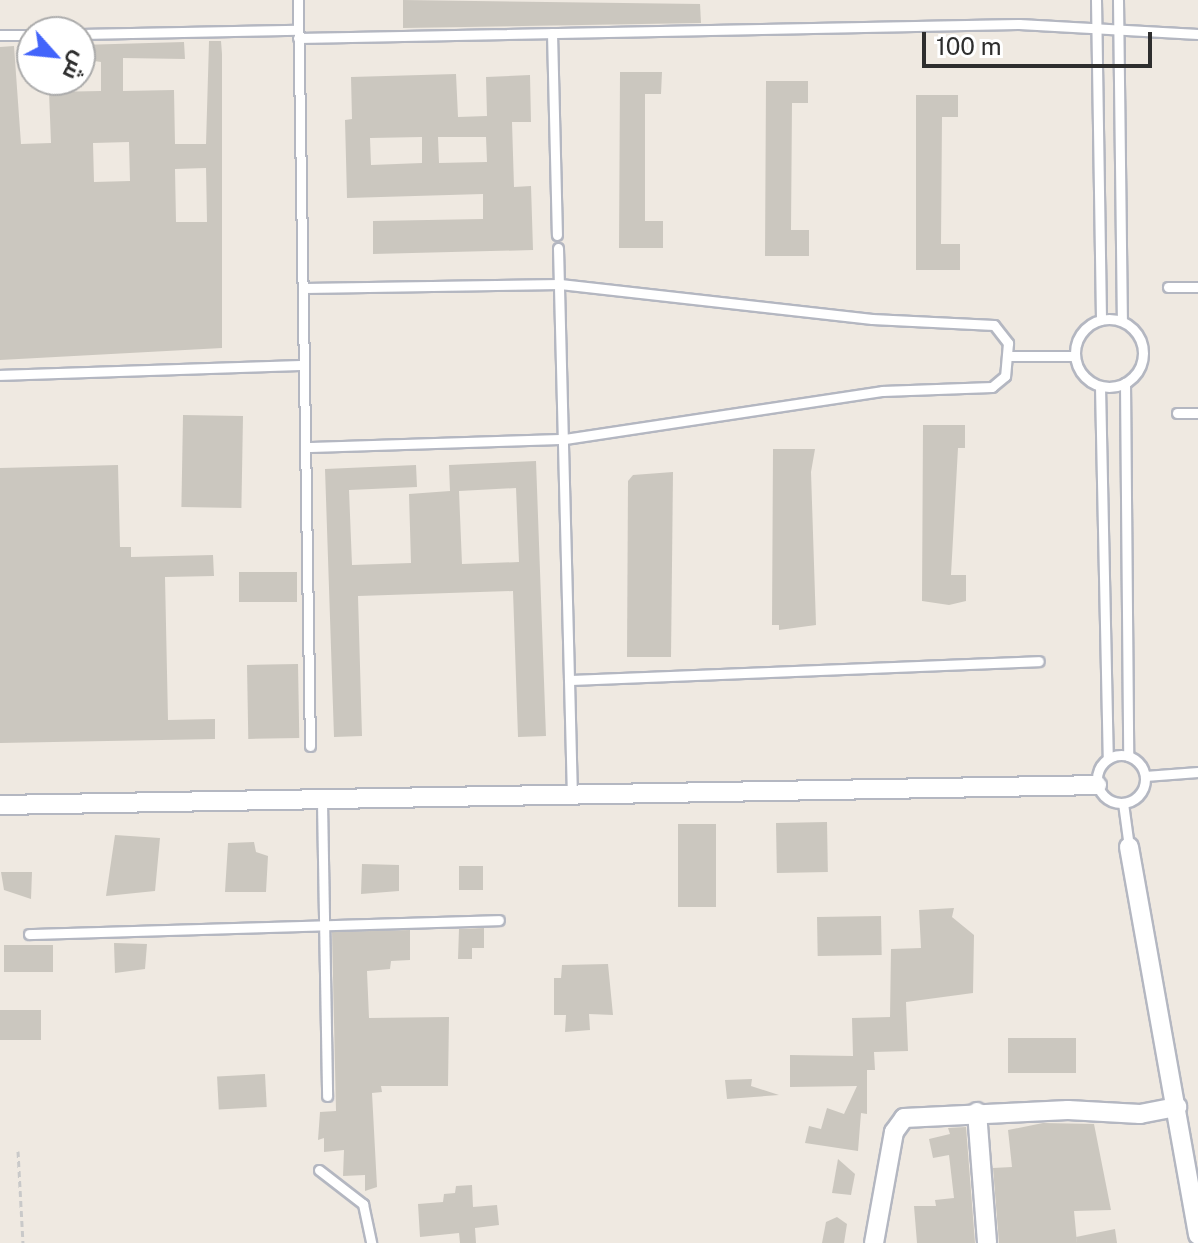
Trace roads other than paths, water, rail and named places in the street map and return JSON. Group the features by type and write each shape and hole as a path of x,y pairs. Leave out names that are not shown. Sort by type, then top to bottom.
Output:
{"street":[{"path":"0,805 572,799 1097,785"},
{"path":"1129,847 1198,1235"},
{"path":"874,1243 898,1124 914,1115 977,1112 1140,1114 1177,1107"},
{"path":"977,1112 987,1243"}],"lane":[{"path":"298,0 310,746"},
{"path":"1096,0 1101,320"},
{"path":"1118,0 1122,321"},
{"path":"96,34 552,33 1019,24 1198,34"},
{"path":"552,33 557,235"},
{"path":"558,248 572,799"},
{"path":"304,288 560,284 872,319 994,325 1007,337 1008,356 1005,376 992,387 882,391 563,439 307,447"},
{"path":"1168,287 1198,287"},
{"path":"1101,320 1122,321 1136,331 1143,347 1138,371 1125,383 1100,386 1086,378 1075,356 1082,333 1101,320"},
{"path":"1008,356 1075,356"},
{"path":"0,375 303,365"},
{"path":"1125,383 1128,756 1145,776"},
{"path":"1100,386 1108,759"},
{"path":"1177,413 1198,413"},
{"path":"569,680 1039,661"},
{"path":"1128,756 1108,759 1099,768 1097,785 1107,799 1123,803 1142,791 1145,776"},
{"path":"1145,776 1198,772"},
{"path":"322,802 327,1096"},
{"path":"1123,803 1129,847"},
{"path":"29,934 499,920"},
{"path":"319,1170 363,1204 371,1243"}]}
